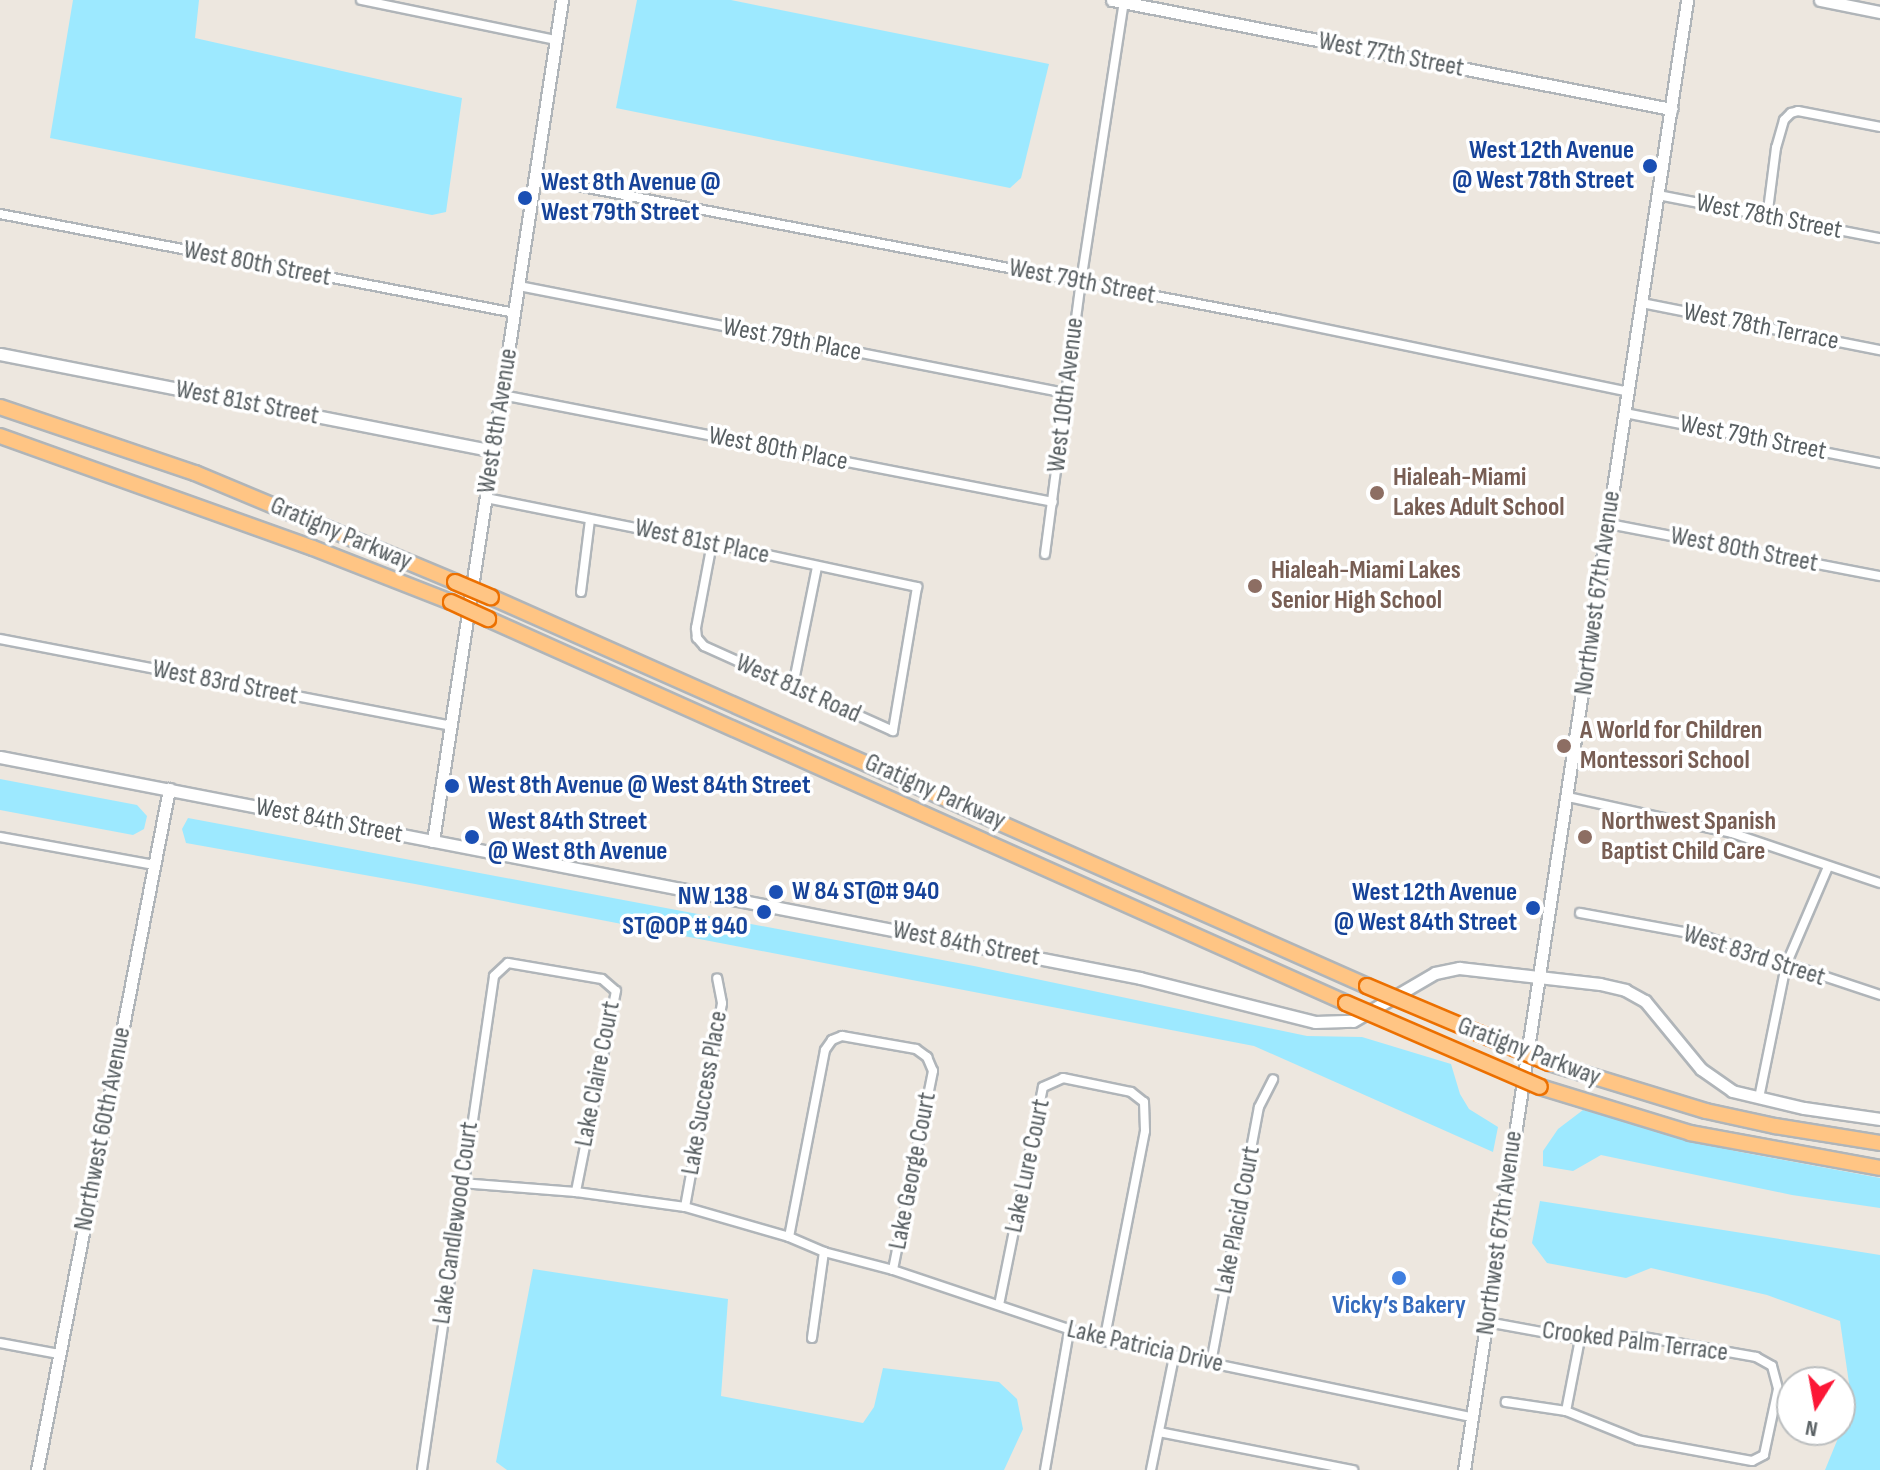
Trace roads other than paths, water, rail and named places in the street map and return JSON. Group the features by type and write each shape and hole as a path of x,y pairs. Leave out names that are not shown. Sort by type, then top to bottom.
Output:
{"highway":[{"name":"Gratigny Parkway","path":"0,405 195,473 491,597 1367,986 1549,1063 1706,1111 1880,1143"},
{"name":"Gratigny Parkway","path":"0,436 91,466 451,602 1540,1087 1690,1133 1880,1168"},
{"path":"0,446 33,456 91,466"}],"street":[{"path":"361,0 556,40"},
{"name":"West 8th Avenue","path":"433,841 562,0"},
{"name":"Northwest 67th Avenue","path":"1464,1470 1687,0"},
{"path":"1820,0 1880,12"},
{"name":"West 77th Street","path":"1120,1 1671,109"},
{"name":"West 10th Avenue","path":"1045,554 1120,1"},
{"path":"1767,218 1784,120 1798,111 1880,127"},
{"name":"West 79th Street","path":"535,178 1422,347 1628,392"},
{"name":"West 78th Street","path":"1658,195 1880,238"},
{"name":"West 80th Street","path":"0,214 515,313"},
{"name":"West 79th Place","path":"519,286 1065,393"},
{"name":"West 78th Terrace","path":"1642,303 1880,350"},
{"name":"West 81st Street","path":"0,354 494,451"},
{"name":"West 80th Place","path":"502,395 1053,502"},
{"name":"West 79th Street","path":"1625,413 1880,463"},
{"name":"West 81st Place","path":"486,498 917,587 893,731"},
{"path":"581,592 590,520"},
{"name":"West 80th Street","path":"1609,524 1880,576"},
{"name":"West 81st Road","path":"712,543 696,628 697,638 704,646 893,731"},
{"path":"793,686 817,567"},
{"name":"West 83rd Street","path":"0,639 451,726"},
{"name":"West 84th Street","path":"0,757 1140,978 1315,1022 1353,1021 1435,973 1459,968 1539,976 1625,990 1645,1001 1701,1069 1732,1091 1880,1119"},
{"name":"Northwest 60th Avenue","path":"37,1470 169,789"},
{"path":"1568,797 1732,833 1880,883"},
{"path":"0,837 154,865"},
{"path":"1759,1098 1786,965 1828,867"},
{"name":"West 83rd Street","path":"1580,913 1700,935 1880,995"},
{"name":"Lake Claire Court","path":"494,976 508,963 602,979 616,991 576,1192"},
{"name":"Lake Candlewood Court","path":"422,1470 461,1183 494,976"},
{"name":"Lake Success Place","path":"685,1207 722,1003 717,978"},
{"name":"Lake George Court","path":"789,1237 825,1050 832,1040 842,1036 916,1049 927,1057 933,1071 893,1270"},
{"name":"Lake Lure Court","path":"999,1305 1043,1087 1063,1078 1131,1092 1144,1102 1145,1131 1104,1341"},
{"name":"Lake Placid Court","path":"1211,1363 1259,1107 1273,1079"},
{"name":"Lake Patricia Drive","path":"461,1183 576,1192 685,1207 789,1237 824,1252 893,1270 1104,1341 1472,1417"},
{"path":"812,1338 824,1252"},
{"name":"Crooked Palm Terrace","path":"1487,1322 1580,1339 1643,1337 1756,1357 1772,1366 1778,1389 1764,1455 1752,1461 1638,1440 1566,1411"},
{"path":"1045,1470 1069,1331"},
{"path":"1506,1402 1566,1411 1580,1339"},
{"path":"0,1343 59,1354"},
{"path":"1151,1470 1174,1357"},
{"path":"1159,1432 1353,1470"}],"water":[{"path":"73,0 199,0 195,38 462,98 446,212 432,215 50,138"},
{"path":"637,0 731,0 1049,64 1021,178 1010,188 616,108"},
{"path":"0,779 137,805 147,816 144,829 133,835 0,810"},
{"path":"188,818 974,966 1307,1036 1362,1037 1451,1064 1460,1094 1469,1109 1498,1127 1493,1152 1254,1046 415,884 186,843 182,829"},
{"path":"1583,1110 1735,1151 1880,1178 1880,1208 1792,1195 1601,1155 1573,1171 1543,1166 1543,1151 1558,1129"},
{"path":"1540,1201 1880,1255 1880,1470 1825,1470 1835,1446 1856,1446 1856,1366 1847,1366 1840,1321 1767,1295 1651,1268 1626,1278 1547,1263 1532,1243"},
{"path":"533,1269 728,1299 721,1396 863,1423 874,1407 883,1368 999,1382 1017,1399 1023,1429 1004,1470 507,1470 496,1462"}],"place":[{"name":"West 12th Avenue @ West 78th Street","path":"1650,166"},
{"name":"West 8th Avenue @ West 79th Street","path":"525,198"},
{"name":"Hialeah-Miami Lakes Adult School","path":"1377,493"},
{"name":"Hialeah-Miami Lakes Senior High School","path":"1255,586"},
{"name":"A World for Children Montessori School","path":"1564,746"},
{"name":"West 8th Avenue @ West 84th Street","path":"452,786"},
{"name":"West 84th Street @ West 8th Avenue","path":"472,837"},
{"name":"Northwest Spanish Baptist Child Care","path":"1585,837"},
{"name":"W 84 ST@# 940","path":"776,892"},
{"name":"West 12th Avenue @ West 84th Street","path":"1533,908"},
{"name":"NW 138 ST@OP # 940","path":"764,912"},
{"name":"Vicky’s Bakery","path":"1399,1278"}]}
